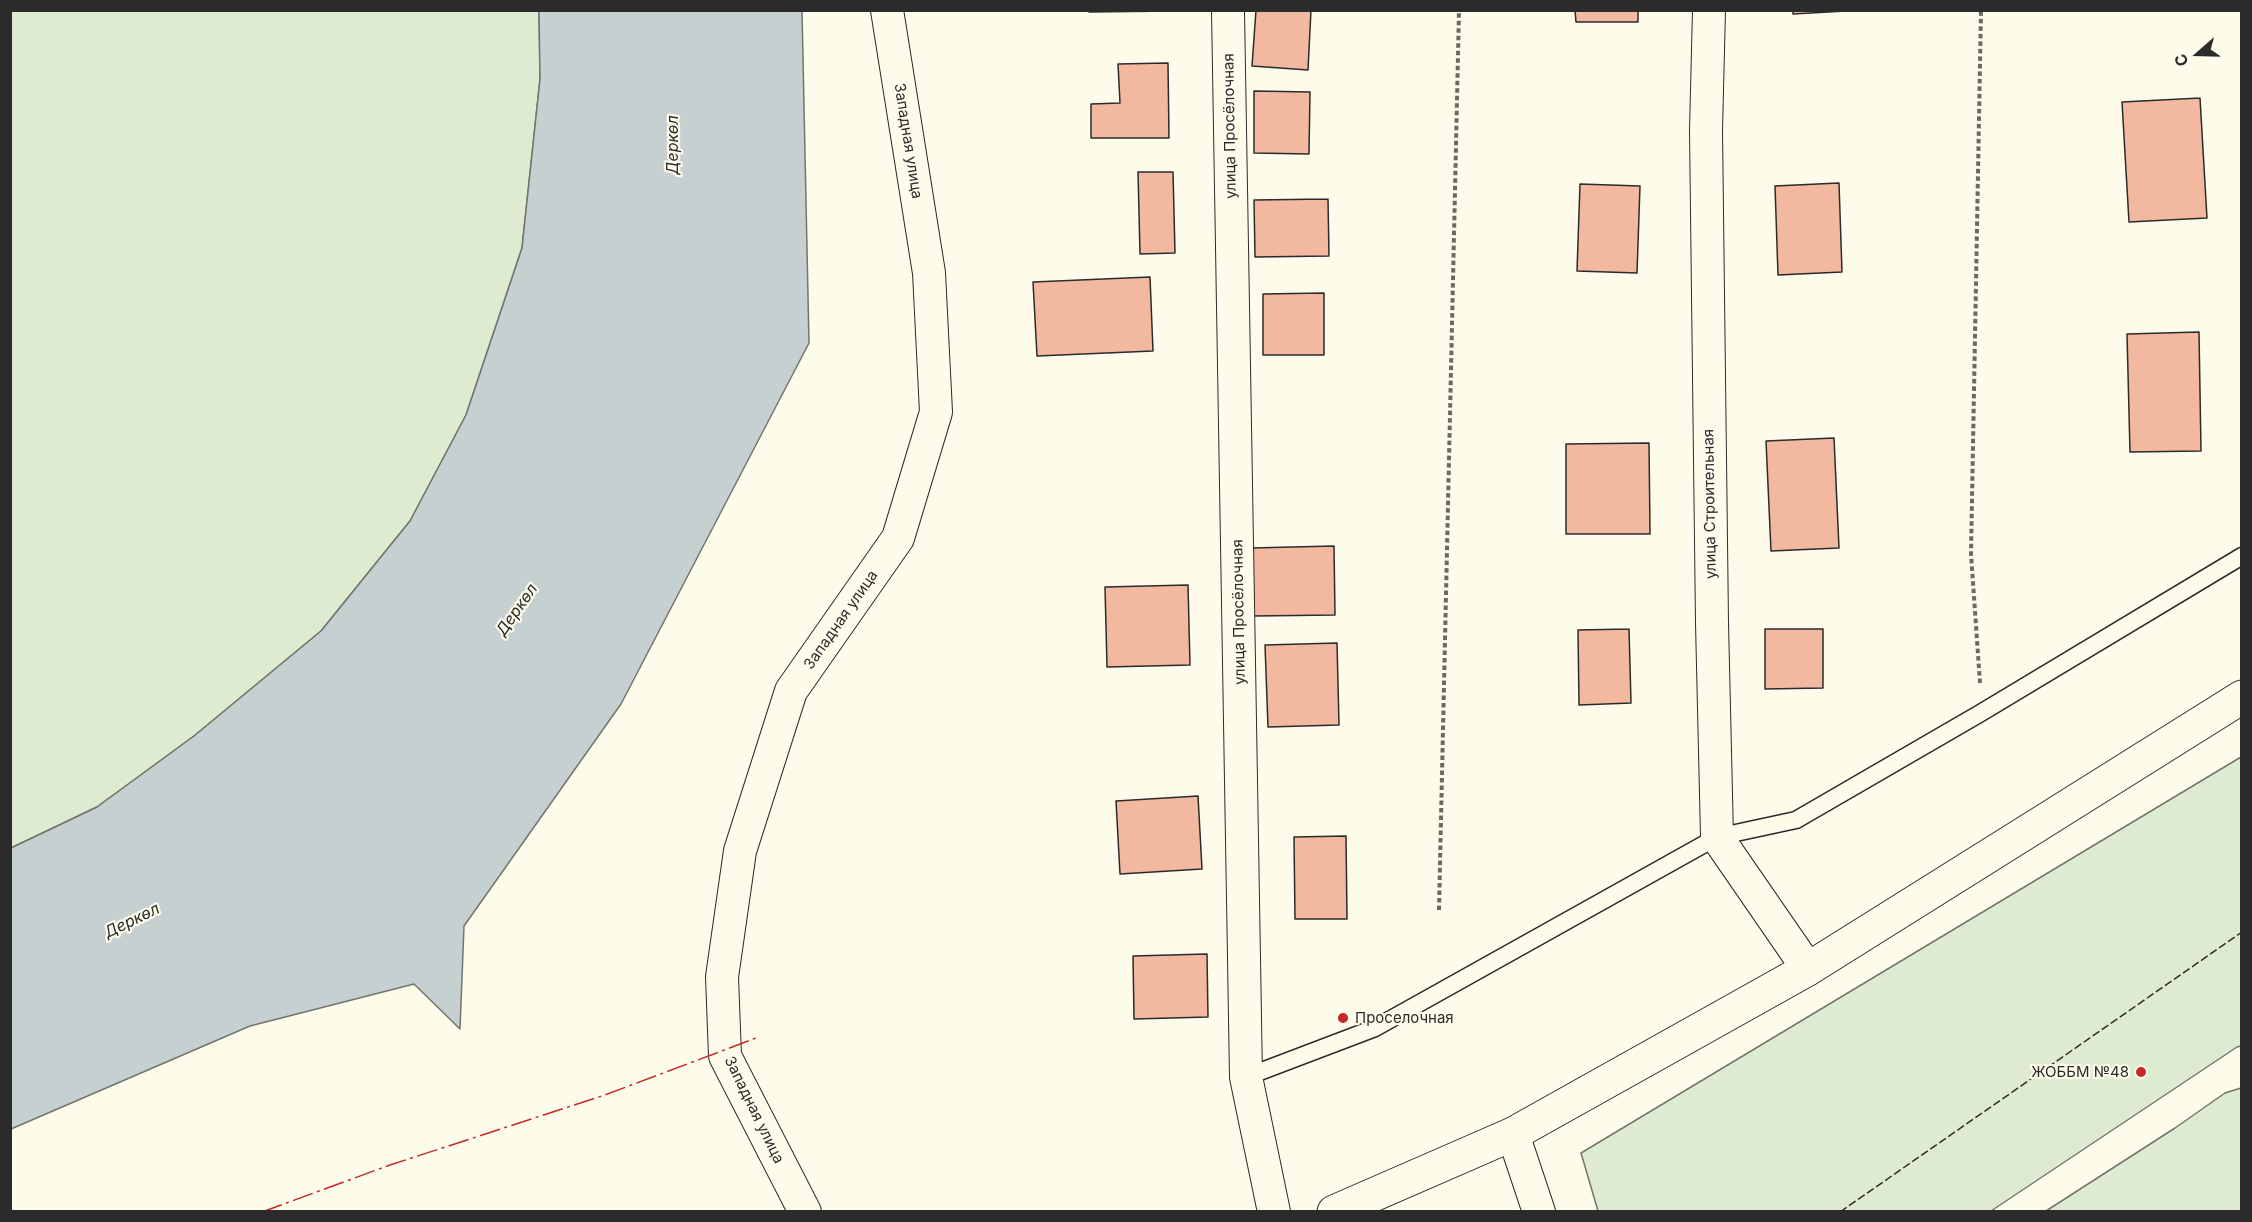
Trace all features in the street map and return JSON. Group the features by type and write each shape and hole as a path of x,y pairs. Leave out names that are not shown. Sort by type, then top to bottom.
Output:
{"main road":[{"path":"1334,1212 1513,1134 1808,969 2241,697"}],"street":[{"name":"Западная улица","path":"805,1212 725,1056 722,977 740,851 791,691 898,538 936,412 929,273 887,10"},
{"name":"улица Просёлочная","path":"1228,10 1246,1077 1274,1212"},
{"name":"улица Строительная","path":"1709,10 1707,165 1712,623 1717,837"},
{"path":"1717,837 1808,969"},
{"path":"1513,1134 1539,1212"}],"lane":[{"path":"1246,1077 1375,1028 1717,837 1796,820 1979,714 2241,556"}],"path":[{"path":"1439,910 1459,10"},
{"path":"1979,714 1981,672 1971,554 1981,10"}],"green space":[{"path":"10,11 539,11 540,79 522,248 466,415 410,521 321,631 194,736 97,807 11,848"},
{"path":"2241,757 2241,1046 1991,1211 1598,1211 1581,1153"},
{"path":"2241,1088 2241,1211 2046,1211 2225,1093"}],"water":[{"name":"Деркөл","path":"539,11 802,11 809,343 621,704 464,926 460,1029 414,984 250,1026 11,1129 11,848 97,807 194,736 321,631 410,521 466,415 522,248 540,79"}],"building":[{"path":"1089,10 1174,10 1174,11 1089,12"},
{"path":"1256,10 1311,10 1308,70 1252,66"},
{"path":"1575,10 1638,10 1638,22 1576,22"},
{"path":"1793,10 1846,10 1846,11 1793,14"},
{"path":"1168,63 1169,138 1091,138 1091,104 1120,103 1118,64"},
{"path":"1254,91 1310,92 1309,154 1254,153"},
{"path":"2200,98 2207,218 2129,222 2122,102"},
{"path":"1138,172 1173,172 1175,253 1140,254"},
{"path":"1839,183 1842,272 1778,275 1775,186"},
{"path":"1580,184 1640,186 1637,273 1577,271"},
{"path":"1328,199 1329,256 1255,257 1254,200"},
{"path":"1150,277 1153,351 1037,356 1033,282"},
{"path":"1324,293 1324,355 1263,355 1263,294"},
{"path":"2199,332 2201,451 2130,452 2127,334"},
{"path":"1834,438 1839,548 1771,551 1766,441"},
{"path":"1649,443 1650,534 1566,534 1566,444"},
{"path":"1334,546 1335,615 1253,616 1251,548"},
{"path":"1188,585 1190,665 1107,667 1105,587"},
{"path":"1629,629 1631,703 1579,705 1578,630"},
{"path":"1765,629 1823,629 1823,688 1765,689"},
{"path":"1337,643 1339,725 1268,727 1265,645"},
{"path":"1198,796 1202,869 1120,874 1116,801"},
{"path":"1346,836 1347,919 1295,919 1294,837"},
{"path":"1207,954 1208,1017 1134,1019 1133,956"}],"fence":[{"path":"1840,1212 2242,932"}],"power":[{"path":"262,1212 390,1165 605,1095 756,1038"}],"place":[{"name":"Проселочная","path":"1343,1018"},
{"name":"ЖОББМ №48","path":"2141,1072"}]}
